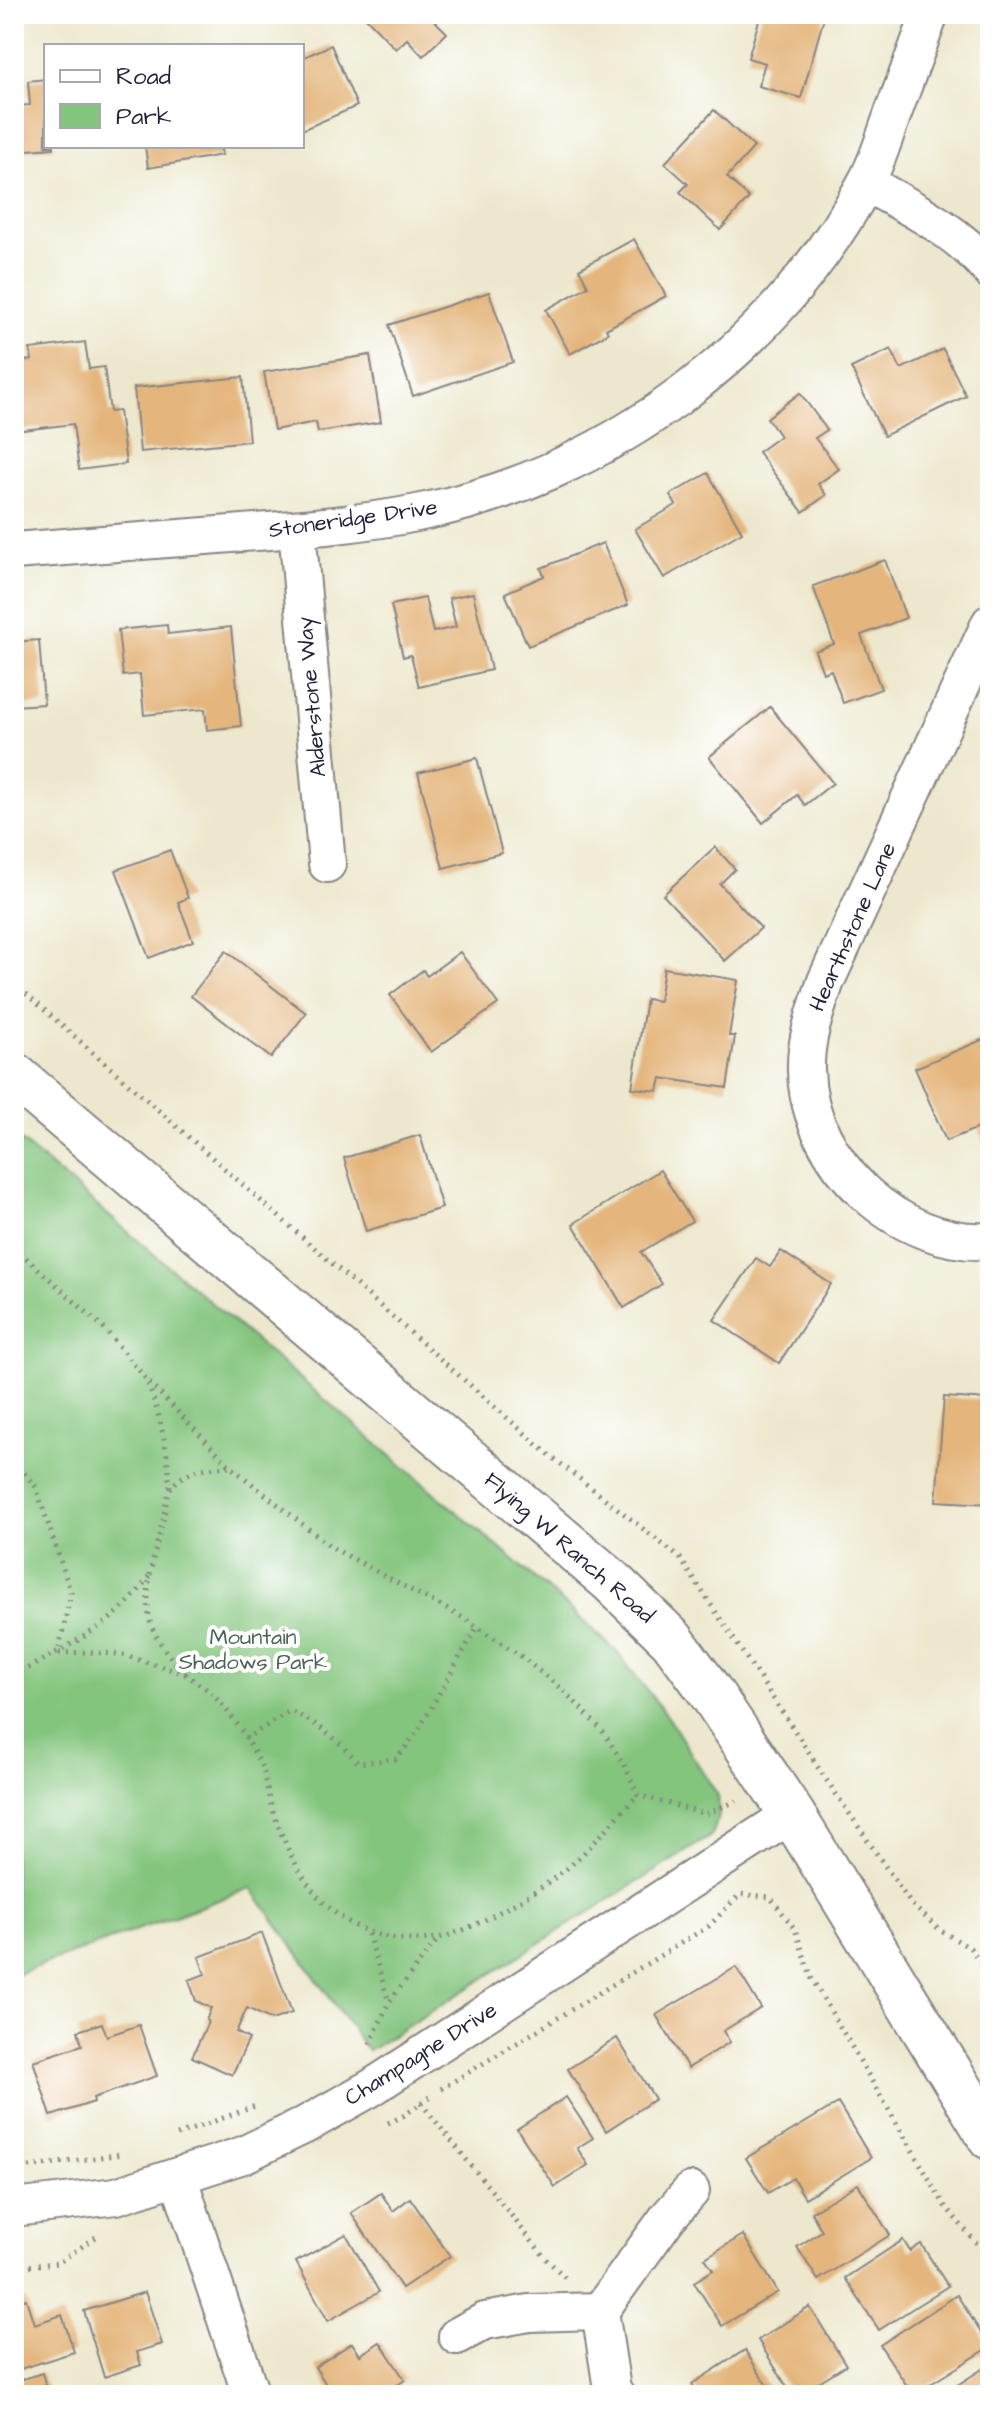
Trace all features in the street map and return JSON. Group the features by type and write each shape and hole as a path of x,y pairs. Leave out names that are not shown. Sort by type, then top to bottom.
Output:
{"street":[{"name":"Stoneridge Drive","path":"14,551 297,529 417,513 477,498 604,446 665,408 727,359 775,311 821,253 866,183 930,14"},
{"path":"866,183 941,225 990,270"},
{"name":"Alderstone Way","path":"297,529 327,864"},
{"name":"Hearthstone Lane","path":"990,623 826,981 810,1024 806,1070 813,1116 832,1153 857,1188 891,1213 928,1233 972,1242 990,1241"},
{"name":"Flying W Ranch Road","path":"14,1075 610,1580 672,1640 792,1814 990,2137"},
{"name":"Champagne Drive","path":"14,2208 116,2196 243,2155 305,2125 371,2088 792,1814"},
{"path":"178,2176 251,2395"},
{"path":"616,2395 612,2389 600,2311 668,2217 691,2191"},
{"path":"457,2336 485,2321 529,2313 600,2311"}],"path":[{"path":"14,983 547,1453 680,1558 812,1761 911,1904 940,1930 970,1948 990,1975"},
{"path":"14,1247 103,1327 146,1379 230,1466 331,1547 477,1627 522,1657 565,1692 601,1729 624,1764 638,1795 705,1814 738,1800"},
{"path":"146,1379 161,1419 168,1455 170,1491 150,1574 148,1606 151,1625 187,1674 211,1693 235,1720 263,1771 277,1825 292,1856 313,1890 334,1913 367,1933 400,1939 439,1938 470,1926 557,1876 638,1795"},
{"path":"14,1461 36,1487 71,1593 58,1653"},
{"path":"170,1491 181,1477 202,1468 230,1466"},
{"path":"14,1677 115,1616 136,1596 150,1574"},
{"path":"245,1739 290,1711 317,1723 343,1745 358,1763 396,1759 417,1733 477,1627"},
{"path":"58,1653 123,1655 187,1674"},
{"path":"377,2129 403,2116 709,1926 740,1894 770,1897 795,1929 812,1979 945,2206 990,2259"},
{"path":"367,1933 389,2002"},
{"path":"360,2051 371,2043 389,2002 439,1938"},
{"path":"174,2137 272,2099"},
{"path":"420,2103 547,2260 600,2311"},
{"path":"14,2169 132,2153"},
{"path":"14,2267 58,2263 111,2226"}],"green space":[{"name":"Mountain Shadows Park","path":"14,1135 615,1650 668,1717 718,1796 719,1815 712,1835 368,2051 251,1888 14,1975"}],"building":[{"path":"362,14 428,14 447,33 423,56 407,39 396,49"},
{"path":"761,14 825,14 801,98 758,86 765,63 748,58"},
{"path":"331,45 357,106 304,129 304,57"},
{"path":"44,79 44,148 54,148 14,151 14,106 30,105 28,81"},
{"path":"714,110 754,147 727,177 749,198 720,230 680,192 688,184 665,163"},
{"path":"145,148 220,148 222,155 148,168"},
{"path":"634,239 666,296 606,329 608,333 570,354 546,310 588,286 579,269"},
{"path":"489,292 513,362 413,396 389,325"},
{"path":"85,342 89,369 104,367 110,412 119,411 126,464 79,470 73,424 14,431 14,362 32,360 30,349"},
{"path":"891,349 901,369 943,349 966,396 884,436 851,368"},
{"path":"370,355 381,422 318,432 316,422 274,430 264,372"},
{"path":"243,377 249,441 140,452 134,388"},
{"path":"800,393 827,430 815,438 839,469 818,484 826,495 803,512 758,452 780,436 767,418"},
{"path":"708,473 742,532 664,578 635,529 676,505 670,495"},
{"path":"603,543 628,605 528,646 505,593 544,576 541,568"},
{"path":"885,560 906,618 861,635 881,689 843,703 831,670 823,673 815,651 834,644 813,586"},
{"path":"473,593 491,670 419,687 411,655 403,657 391,605 425,598 433,632 456,627 449,598"},
{"path":"167,625 168,634 231,627 241,726 207,730 205,709 144,715 140,674 123,676 118,630"},
{"path":"39,640 44,704 14,706 14,642"},
{"path":"770,707 833,783 805,805 797,795 763,823 709,757"},
{"path":"477,758 502,853 443,868 418,773"},
{"path":"715,847 735,869 720,884 761,928 725,961 663,895"},
{"path":"170,850 188,898 178,902 193,941 149,958 116,870"},
{"path":"226,951 306,1013 271,1058 191,996"},
{"path":"460,952 498,1004 431,1052 390,995 423,970 427,976"},
{"path":"664,968 738,980 729,1036 735,1036 727,1088 661,1078 658,1091 632,1088 646,999 659,1001"},
{"path":"984,1039 990,1052 990,1137 983,1140 978,1128 946,1141 915,1068"},
{"path":"420,1135 442,1208 366,1231 344,1158"},
{"path":"660,1170 692,1221 641,1252 662,1284 624,1308 573,1224"},
{"path":"781,1251 831,1284 779,1363 714,1320 756,1258 770,1267"},
{"path":"944,1397 990,1400 990,1504 936,1501"},
{"path":"262,1933 292,2013 272,2020 247,2008 236,2032 249,2039 232,2075 192,2057 211,2008 196,2001 189,1980 205,1974 199,1957"},
{"path":"736,1967 761,2008 723,2031 730,2042 688,2068 656,2015"},
{"path":"102,2023 107,2036 139,2025 157,2076 51,2116 33,2061 82,2045 78,2031"},
{"path":"617,2038 655,2099 606,2131 568,2069"},
{"path":"566,2097 593,2138 577,2148 588,2165 555,2187 517,2129"},
{"path":"838,2103 871,2158 805,2198 793,2178 768,2193 746,2158"},
{"path":"858,2184 890,2235 818,2280 797,2247 822,2231 811,2212"},
{"path":"381,2193 393,2211 410,2198 450,2256 402,2288 351,2213"},
{"path":"346,2234 379,2292 328,2321 296,2262"},
{"path":"743,2235 778,2292 722,2326 694,2282 713,2270 705,2258"},
{"path":"903,2240 910,2251 921,2244 948,2286 879,2330 845,2278"},
{"path":"145,2292 162,2344 137,2352 141,2365 104,2377 84,2311"},
{"path":"957,2295 990,2347 913,2395 880,2345"},
{"path":"26,2299 34,2324 62,2315 74,2352 14,2371 14,2303"},
{"path":"810,2307 846,2365 798,2395 792,2395 758,2340"},
{"path":"380,2342 405,2380 382,2395 333,2395 315,2367 352,2343 360,2355"},
{"path":"745,2350 773,2395 699,2395 692,2384"},
{"path":"990,2364 990,2395 942,2395"},
{"path":"42,2373 49,2395 14,2395 14,2382"}]}
